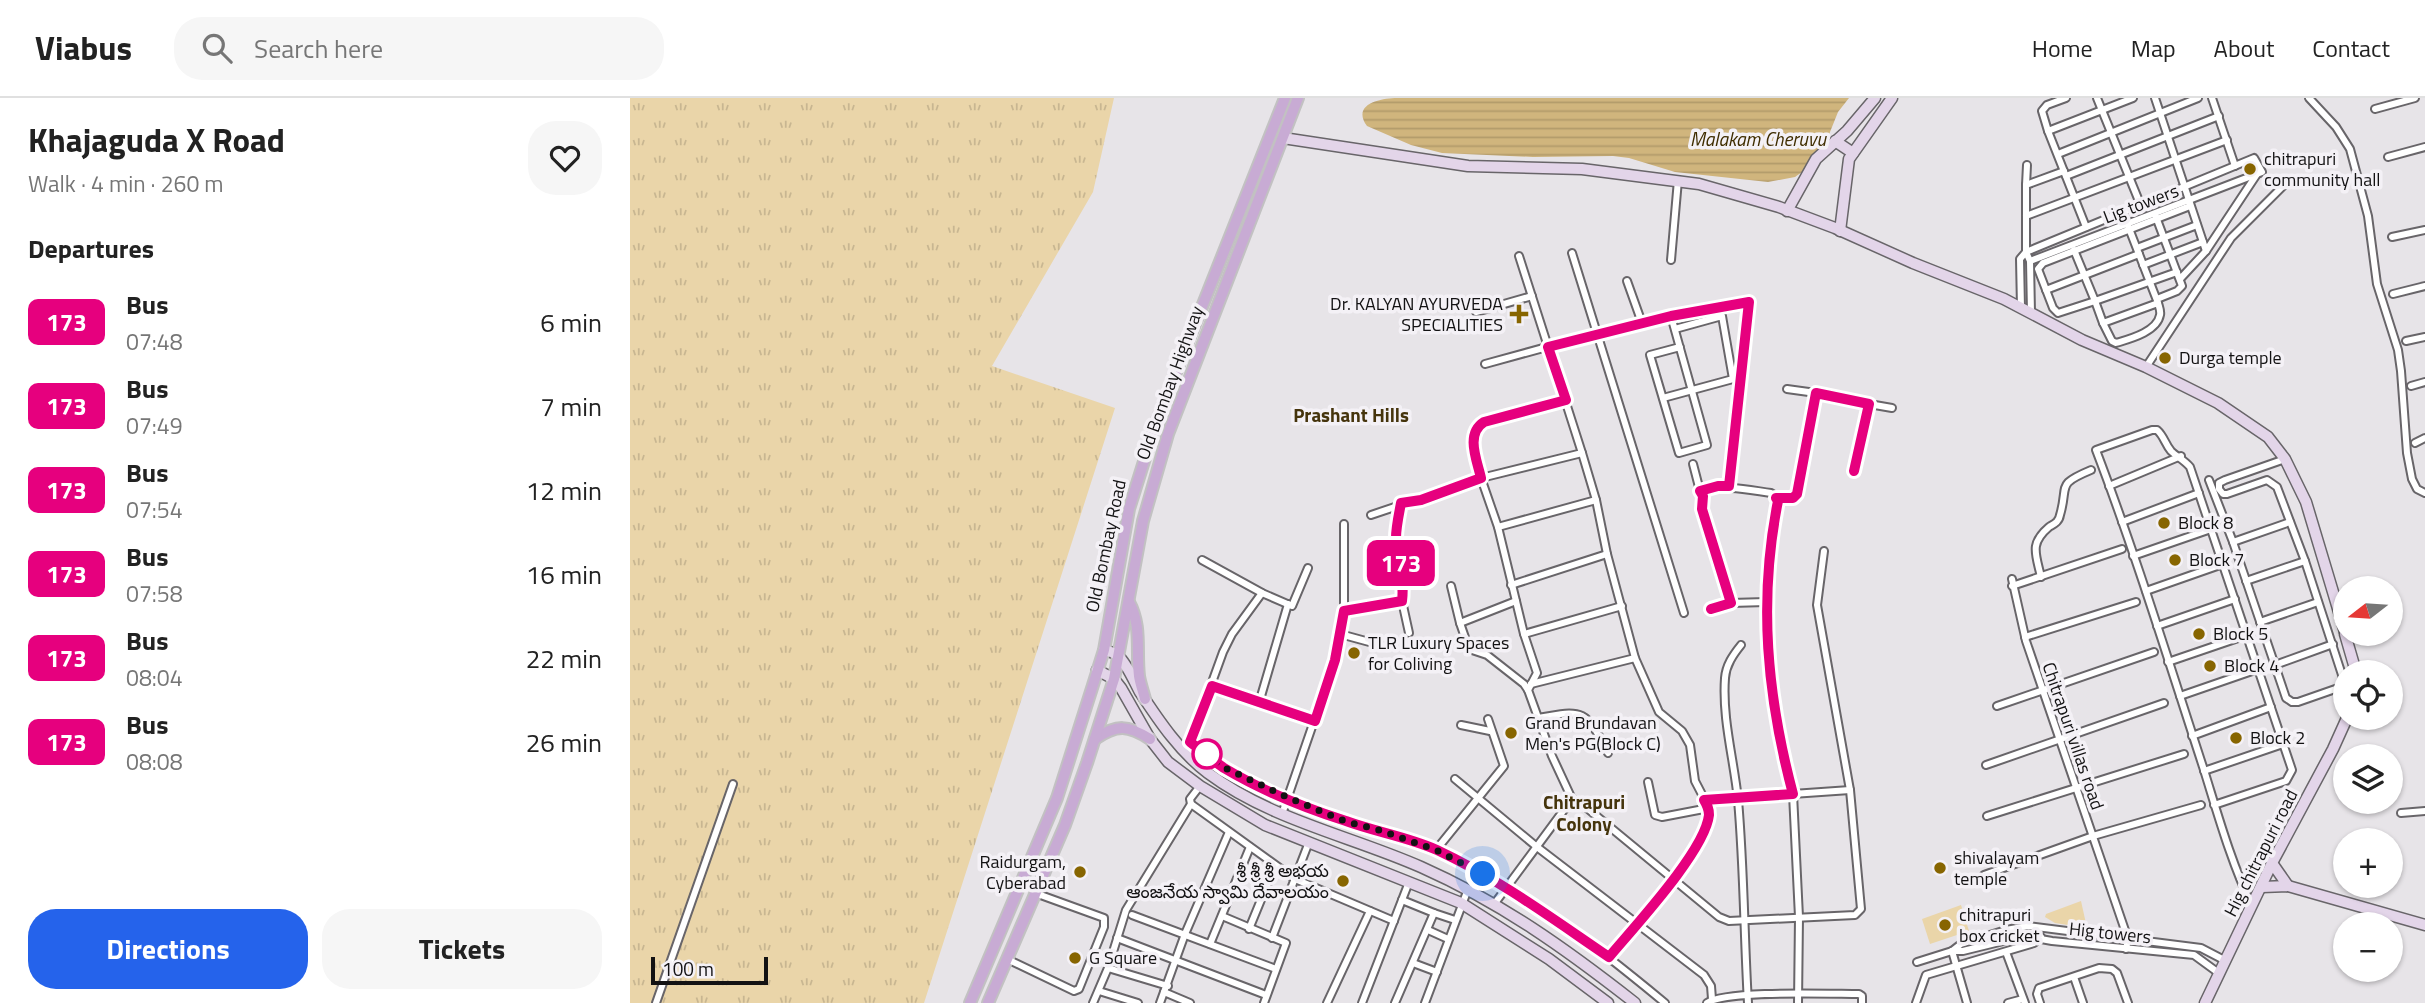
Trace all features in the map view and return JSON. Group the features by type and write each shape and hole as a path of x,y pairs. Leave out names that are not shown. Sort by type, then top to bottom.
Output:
{"main road":[{"name":"Old Bombay Road","path":"970,1003 1057,798 1104,650 1119,551 1157,419 1285,98"},
{"name":"Old Bombay Highway","path":"988,1003 1065,825 1117,684 1119,656 1143,521 1168,434 1298,98"},
{"path":"1129,602 1138,626 1139,677 1144,699"},
{"path":"1095,739 1109,729 1122,727 1136,730 1150,739"}],"street":[{"path":"1787,211 1816,159 1847,131 1875,98"},
{"path":"1840,231 1849,159 1892,98"},
{"path":"2066,98 2049,100 2042,111 2086,227"},
{"path":"2097,98 2140,206"},
{"path":"2048,131 2133,98"},
{"path":"2155,98 2206,251"},
{"path":"2058,154 2197,98"},
{"path":"2212,98 2235,166"},
{"path":"2309,98 2336,127 2350,149 2368,216 2377,284 2398,350 2412,479 2417,489 2425,493"},
{"path":"2375,109 2415,98"},
{"path":"2026,186 2120,155 2218,116"},
{"path":"1283,138 1468,166 1558,168 1678,180 1787,211 2026,311 2218,403 2268,437 2285,459 2306,502 2333,593"},
{"path":"2026,216 2227,140"},
{"path":"1835,141 1853,153"},
{"path":"2388,157 2425,147"},
{"path":"2026,311 2020,259 2025,252 2254,158 2260,173 2206,251 2178,275 2058,313 2055,312 2039,267 2073,248"},
{"path":"2026,311 2030,261 2025,252 2027,165"},
{"name":"Lig towers","path":"2073,248 2260,173"},
{"path":"1671,260 1678,180"},
{"path":"2146,367 2231,238 2290,180"},
{"path":"2073,248 2112,341 2119,342 2144,332 2156,323 2160,316 2157,301 2123,213"},
{"path":"2103,323 2180,289 2178,275 2156,216"},
{"path":"2046,290 2197,225"},
{"path":"2392,237 2425,230"},
{"path":"2143,265 2203,242"},
{"path":"2030,261 2073,248"},
{"path":"1572,253 1684,613"},
{"path":"1519,256 1596,500 1606,554 1635,658 1659,712 1682,732 1690,745 1695,780 1709,808 1702,835 1674,878 1609,957"},
{"path":"1627,281 1642,323"},
{"path":"2393,294 2425,286"},
{"path":"1476,312 1532,296"},
{"path":"1486,364 1598,333 1749,302 1729,486"},
{"path":"1671,316 1675,328 1707,445 1679,453 1650,355 1680,347"},
{"path":"1663,398 1733,379 1722,316 1675,328"},
{"path":"2406,341 2425,337"},
{"path":"2411,386 2425,382"},
{"path":"1787,389 1892,408"},
{"path":"1776,498 1793,498 1797,494 1816,393"},
{"path":"1566,400 1484,422 1478,426 1473,439 1481,478 1499,527 1511,585 1537,673 1530,687 1538,718 1572,799 1582,804 1724,920 1855,915 1861,909 1850,790 1816,605 1824,551"},
{"path":"1854,471 1869,404"},
{"path":"2214,804 2286,781 2292,770 2190,467 2181,456 2171,451 2157,430 2096,450 2146,591 2214,804 2252,905"},
{"path":"2415,443 2425,438"},
{"path":"1371,515 1481,478 1582,453"},
{"path":"2109,486 2181,456"},
{"path":"2275,665 2333,644 2277,487 2267,480 2223,494 2219,483 2285,459"},
{"path":"1693,464 1703,496 1702,509 1731,603"},
{"path":"2091,470 2070,478 2064,489 2057,522 2038,538 2034,547 2041,577 2122,549"},
{"path":"2209,480 2286,698 2292,702 2341,687 2344,681 2334,646"},
{"path":"1700,491 1729,486 1771,492 1778,501 1769,546 1766,602 1775,713 1793,794 1799,917 1798,1003"},
{"path":"2122,522 2199,494"},
{"path":"1499,527 1596,500"},
{"path":"1401,503 1396,535 1401,559 1402,601 1409,633"},
{"path":"2233,542 2290,522"},
{"path":"1282,814 1335,660 1344,611 1344,524"},
{"path":"2133,556 2211,529"},
{"path":"1511,585 1606,554"},
{"path":"1202,560 1292,606 1308,568"},
{"path":"2246,581 2305,561"},
{"path":"2146,591 2223,564"},
{"name":"Chitrapuri villas road","path":"2041,577 2012,582 2025,637 2127,939"},
{"path":"1451,586 1469,649 1487,655 1530,687 1635,658"},
{"path":"1186,754 1223,652 1232,634 1262,593"},
{"path":"2157,626 2235,599"},
{"path":"1344,611 1402,601"},
{"path":"1460,623 1516,601"},
{"path":"1711,609 1731,603 1766,602"},
{"path":"2025,637 2136,602"},
{"path":"2260,622 2318,602"},
{"path":"1259,703 1288,604"},
{"path":"1524,634 1622,606"},
{"path":"1340,635 1384,646"},
{"path":"2168,662 2247,635"},
{"path":"1741,645 1732,655 1725,678 1731,760 1737,797 1747,999"},
{"path":"1104,650 1119,656 1144,699 1186,754 1207,773 1230,788 1282,814 1419,866 1495,902 1580,960 1635,1003"},
{"path":"1997,706 2154,652"},
{"path":"2180,696 2258,669"},
{"path":"1097,670 1117,684 1150,739 1168,762 1200,786 1265,825 1461,903 1549,959 1608,1003"},
{"path":"1117,684 1132,679"},
{"path":"1212,686 1315,721"},
{"path":"1986,765 2164,704"},
{"path":"2192,736 2271,707"},
{"path":"1538,718 1569,711 1583,716 1608,753"},
{"path":"1436,850 1504,766 1488,719"},
{"path":"1461,724 1490,731"},
{"name":"Hig chitrapuri road","path":"2205,1003 2272,863 2342,730"},
{"path":"1190,742 1223,767 1289,798 1347,822 1436,850 1506,886 1609,957 1665,1003"},
{"path":"2204,771 2283,744"},
{"path":"1987,816 2184,754"},
{"path":"1455,779 1537,847 1704,975 1711,986 1710,1001 1859,994 1862,996 1862,1003"},
{"path":"1648,782 1655,815 1662,817 1709,808"},
{"path":"656,1003 733,785"},
{"path":"1093,1003 1131,900 1200,786"},
{"path":"1704,800 1850,790"},
{"path":"1495,902 1572,799"},
{"path":"1191,804 1295,879 1395,921"},
{"path":"1984,876 2093,836 2201,805"},
{"path":"2403,813 2425,811"},
{"path":"1160,1003 1185,934 1229,832"},
{"path":"1272,938 1309,842"},
{"path":"1210,944 1250,847"},
{"path":"2272,863 2288,886"},
{"path":"1249,929 1272,873"},
{"path":"1362,1003 1409,882"},
{"path":"2262,887 2288,886 2425,925"},
{"path":"1425,1003 1468,889"},
{"path":"1007,959 1074,991 1079,989 1104,926 1104,918 1035,893"},
{"path":"1402,900 1455,920"},
{"path":"1328,1003 1370,911"},
{"path":"1395,1003 1434,913"},
{"path":"1132,915 1276,969"},
{"path":"1117,939 1176,961 1265,1001 1286,943 1222,916"},
{"path":"1917,962 1952,951 1961,944 2028,926 2201,948 2226,961"},
{"path":"1428,930 1448,939"},
{"path":"1916,1003 1926,975 2034,943 2050,930"},
{"name":"Hig towers","path":"1952,951 1963,951 2024,936 2194,956 2220,974"},
{"path":"2126,949 2127,939"},
{"path":"1952,951 1967,1003"},
{"path":"2006,952 2024,1001 2008,1003"},
{"path":"1413,963 1437,972"},
{"path":"1108,968 1166,989 1189,1003"},
{"path":"2040,1003 2037,994 2039,988 2099,968 2112,968 2117,973 2128,1003"},
{"path":"2074,977 2083,1003"},
{"path":"1099,991 1138,1003"}],"green space":[{"path":"630,98 1114,98 1093,192 992,366 1115,408 924,1003 630,1003"},
{"path":"2081,901 2087,928 2055,923 2045,917 2046,914"},
{"name":"chitrapuri box cricket","path":"1961,905 1969,931 1930,944 1922,919"}],"water":[{"name":"Malakam Cheruvu","path":"1849,98 1838,112 1824,147 1809,167 1795,177 1768,182 1675,172 1613,156 1533,157 1442,153 1411,145 1367,126 1363,118 1365,107 1383,99"}],"bus line":[{"name":"173","path":"1711,609 1731,603 1702,509 1703,496 1700,491 1729,486 1749,302 1671,316 1548,347 1566,400 1484,422 1478,426 1473,439 1481,478 1421,500 1401,503 1396,535 1401,559 1402,601 1344,611 1335,660 1315,721 1212,686 1190,742 1223,767 1268,789 1347,822 1436,850 1483,874 1506,886 1609,957 1682,868 1702,835 1709,814 1704,800 1793,794 1775,713 1767,632 1769,546 1778,501 1776,498 1793,498 1797,494 1816,393 1869,404 1854,471"}],"place":[{"name":"chitrapuri community hall","path":"2250,169"},
{"name":"Dr. KALYAN AYURVEDA SPECIALITIES","path":"1519,314"},
{"name":"Durga temple","path":"2165,358"},
{"name":"Block 8","path":"2164,523"},
{"name":"Block 7","path":"2175,560"},
{"name":"Block 5","path":"2199,634"},
{"name":"TLR Luxury Spaces for Coliving","path":"1354,653"},
{"name":"Block 4","path":"2210,666"},
{"name":"Grand Brundavan Men's PG(Block C)","path":"1511,733"},
{"name":"Block 2","path":"2236,738"},
{"name":"shivalayam temple","path":"1940,868"},
{"name":"Raidurgam, Cyberabad","path":"1080,872"},
{"name":"శ్రీ శ్రీ శ్రీ అభయ ఆంజనేయ స్వామి దేవాలయం","path":"1343,881"},
{"name":"chitrapuri box cricket","path":"1945,925"},
{"name":"G Square","path":"1075,958"}],"district":[{"name":"Prashant Hills","path":"1351,415"},
{"name":"Chitrapuri Colony","path":"1584,813"}],"route":[{"path":"1207,754 1223,767 1289,798 1347,822 1436,850 1483,874"}]}
